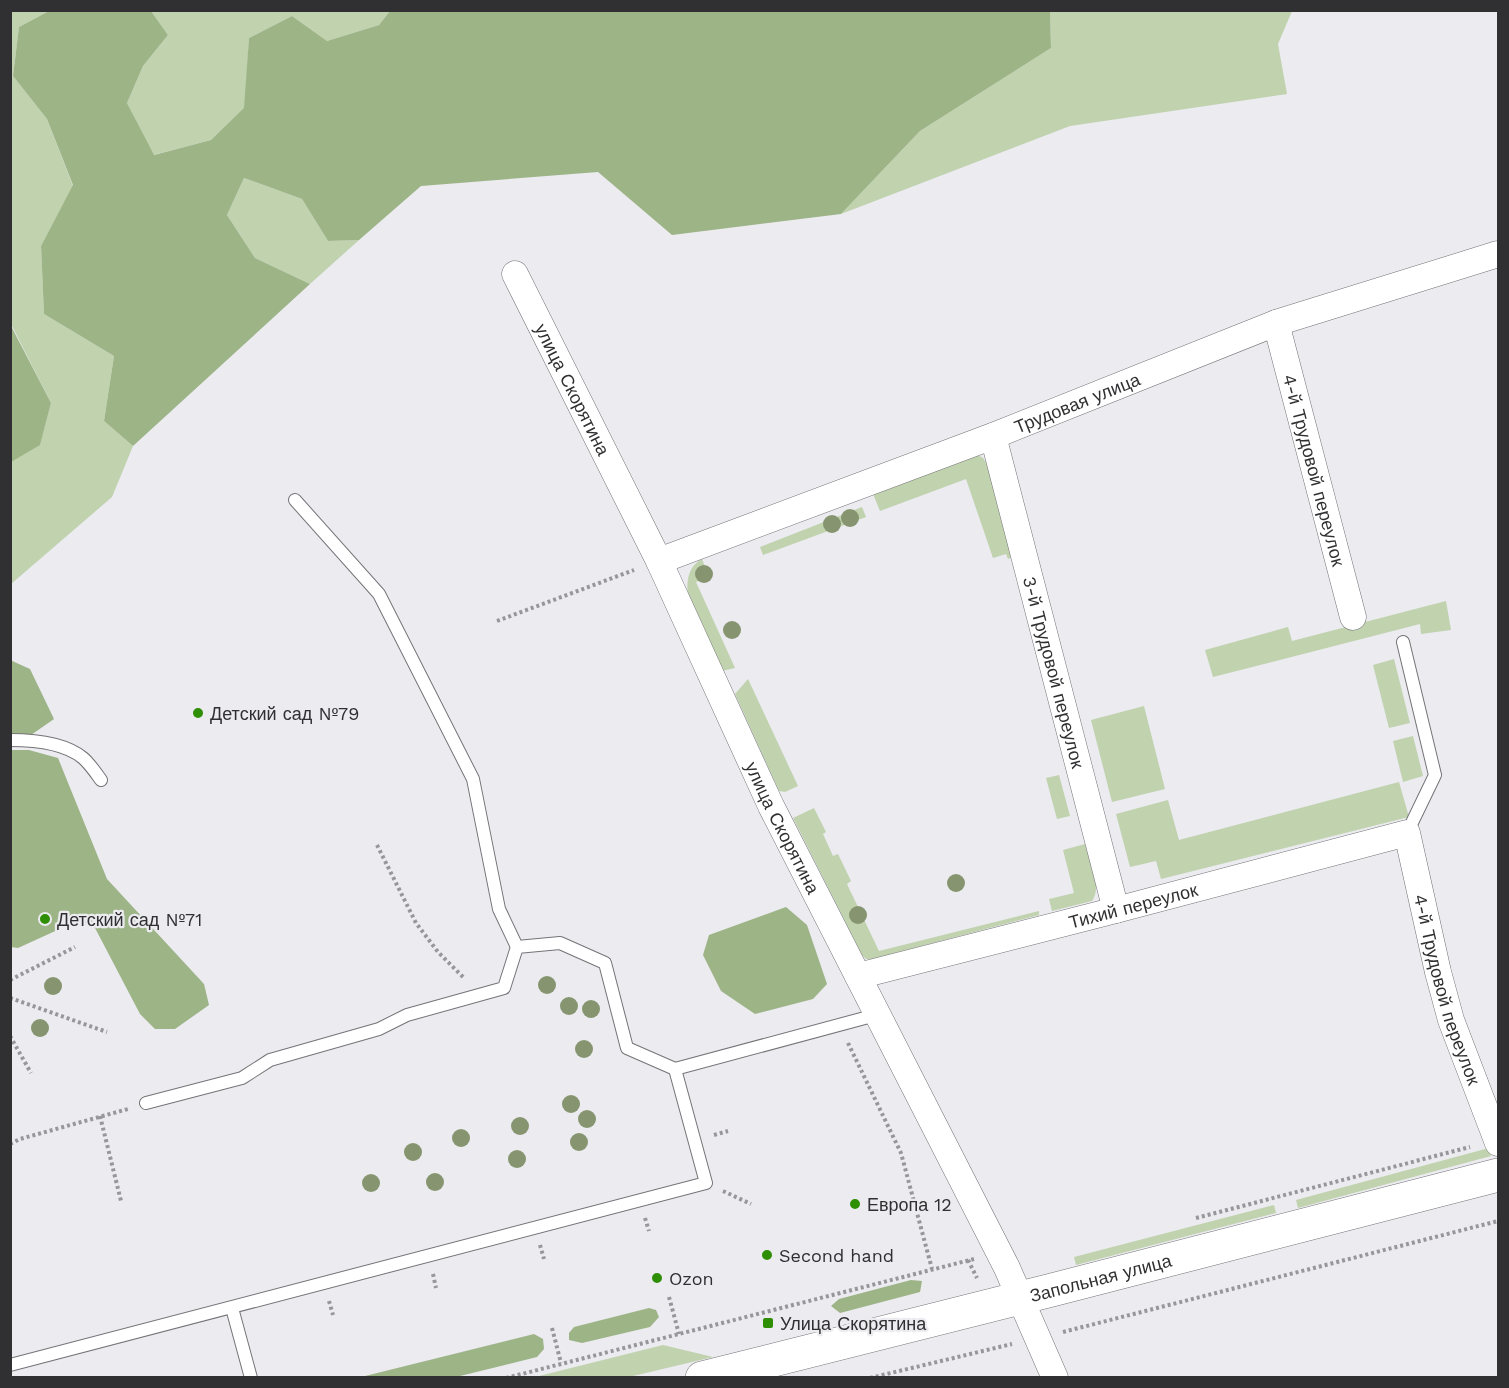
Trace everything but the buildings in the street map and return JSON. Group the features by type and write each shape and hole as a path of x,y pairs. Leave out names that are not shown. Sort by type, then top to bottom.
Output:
{"main road":[{"name":"Запольная улица","path":"702,1377 1021,1298 1498,1175"}],"street":[{"name":"Трудовая улица","path":"659,561 993,435 1276,323 1498,254"},
{"name":"улица Скорятина","path":"515,274 659,561 771,806 1021,1298 1055,1377"},
{"name":"4-й Трудовой переулок","path":"1276,323 1353,617"},
{"name":"3-й Трудовой переулок","path":"993,435 1116,910"},
{"name":"4-й Трудовой переулок","path":"1407,833 1450,1020 1498,1142"},
{"name":"Тихий переулок","path":"858,976 1407,833"}],"lane":[{"path":"146,1104 242,1078 270,1060 379,1029 407,1015 504,987 517,947 499,909 472,779 379,594 295,500"},
{"path":"1403,642 1435,775 1407,833"},
{"path":"10,740 26,740 66,749 83,758 101,780"},
{"path":"517,947 560,943 605,963 627,1048 675,1069 876,1016"},
{"path":"10,1365 706,1183 675,1069"},
{"path":"232,1308 251,1377"}],"path":[{"path":"497,621 659,561"},
{"path":"377,845 416,923 438,952 480,995"},
{"path":"10,980 75,947"},
{"path":"10,998 107,1032"},
{"path":"840,1026 901,1153 932,1269"},
{"path":"10,1036 31,1073"},
{"path":"10,1144 20,1139 146,1104"},
{"path":"100,1116 121,1201"},
{"path":"1193,1219 1498,1142"},
{"path":"706,1183 752,1204"},
{"path":"870,1377 1038,1338 1498,1221"},
{"path":"506,1377 968,1260 1000,1256"},
{"path":"669,1297 679,1334"},
{"path":"552,1328 561,1363"}],"green space":[{"path":"11,11 49,11 19,27 13,76 47,119 73,186 41,246 44,314 114,356 104,421 133,446 112,497 11,584 10,462 40,444 51,403 11,324"},
{"path":"49,11 151,11 168,35 143,66 127,103 154,155 211,140 244,108 249,38 292,16 327,41 379,25 390,11 1050,11 1051,48 920,131 841,214 672,235 598,172 421,186 359,240 328,241 302,199 244,178 227,215 255,258 310,284 133,446 104,421 114,356 44,314 41,246 73,185 47,119 13,76 19,27"},
{"path":"151,11 390,11 379,25 327,41 292,16 249,38 245,108 211,140 153,155 127,103 143,66 168,35"},
{"path":"1050,11 1292,11 1278,44 1287,94 1070,126 841,214 920,131 1051,48"},
{"path":"244,178 302,199 328,241 359,240 310,284 255,258 227,215"},
{"path":"10,324 51,403 40,445 11,462"},
{"path":"976,454 987,464 1013,557 1008,559 1006,554 993,558 966,479 880,511 871,489"},
{"path":"862,507 866,517 763,555 760,547"},
{"path":"702,559 709,577 696,582 735,668 722,671 689,601 688,577 693,567"},
{"path":"1446,601 1451,630 1421,634 1420,624 1213,677 1205,650 1288,627 1292,641"},
{"path":"1394,659 1410,723 1389,728 1373,665"},
{"path":"10,660 30,669 54,719 31,735 11,734"},
{"path":"748,679 798,786 785,792 779,791 735,694"},
{"path":"1144,706 1165,789 1112,802 1091,720"},
{"path":"1413,736 1423,776 1403,782 1393,741"},
{"path":"11,750 29,750 58,758 107,879 204,984 209,1005 175,1029 155,1029 140,1014 94,926 75,922 18,948 11,947"},
{"path":"1059,775 1070,816 1057,819 1046,778"},
{"path":"1399,782 1409,817 1161,879 1156,861 1130,867 1116,814 1168,800 1179,840"},
{"path":"814,808 826,832 823,834 833,856 838,854 851,881 847,884 879,951 1039,911 1039,915 866,959 793,818"},
{"path":"1085,844 1096,881 1095,895 1092,901 1052,911 1049,899 1074,893 1063,850"},
{"path":"786,907 807,925 827,984 813,999 755,1014 721,991 703,955 709,935"},
{"path":"1489,1148 1491,1156 1298,1208 1296,1200"},
{"path":"1274,1205 1276,1213 1076,1265 1074,1257"},
{"path":"911,1280 922,1281 920,1292 840,1313 831,1306 839,1299"},
{"path":"649,1308 656,1310 659,1317 650,1327 582,1343 569,1340 569,1333 574,1327"},
{"path":"534,1334 543,1339 544,1349 537,1357 456,1377 361,1377"},
{"path":"663,1345 713,1357 629,1377 535,1377"}],"place":[{"name":"Детский сад №79","path":"198,713"},
{"name":"Детский сад №71","path":"45,919"},
{"name":"Европа 12","path":"855,1204"},
{"name":"Second hand","path":"767,1255"},
{"name":"Ozon","path":"657,1278"},
{"name":"Улица Скорятина","path":"768,1323"}]}
